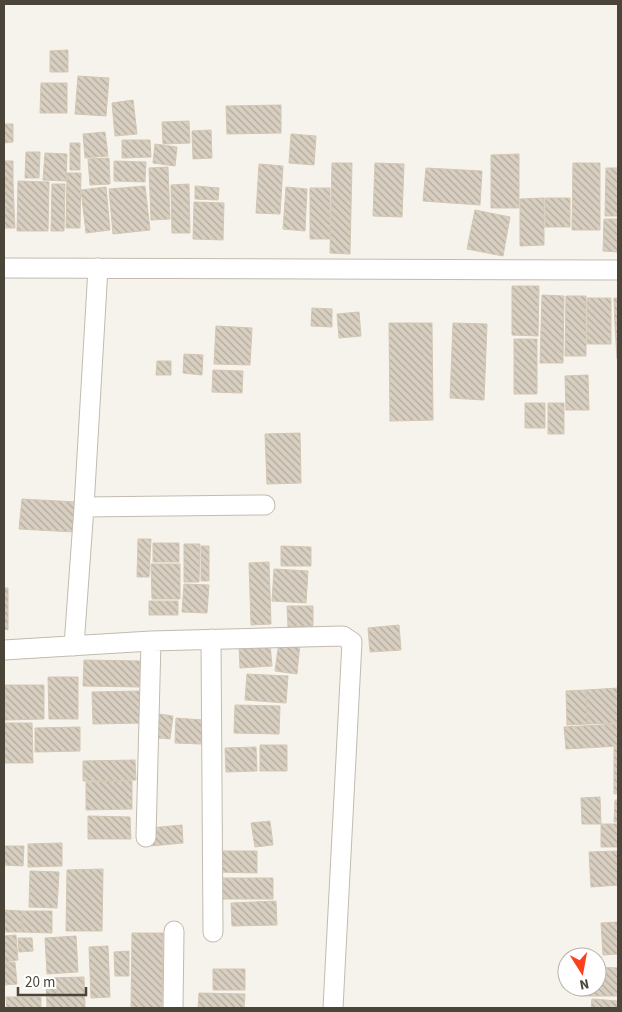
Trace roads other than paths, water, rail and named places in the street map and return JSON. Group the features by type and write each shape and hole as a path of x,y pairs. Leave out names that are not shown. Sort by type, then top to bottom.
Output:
{"street":[{"path":"4,268 618,270"},
{"path":"74,646 98,268"},
{"path":"84,507 265,506"},
{"path":"4,650 150,641 342,636 352,642 333,1008"},
{"path":"211,640 214,932"},
{"path":"146,837 150,641"},
{"path":"173,1008 174,931"}]}
